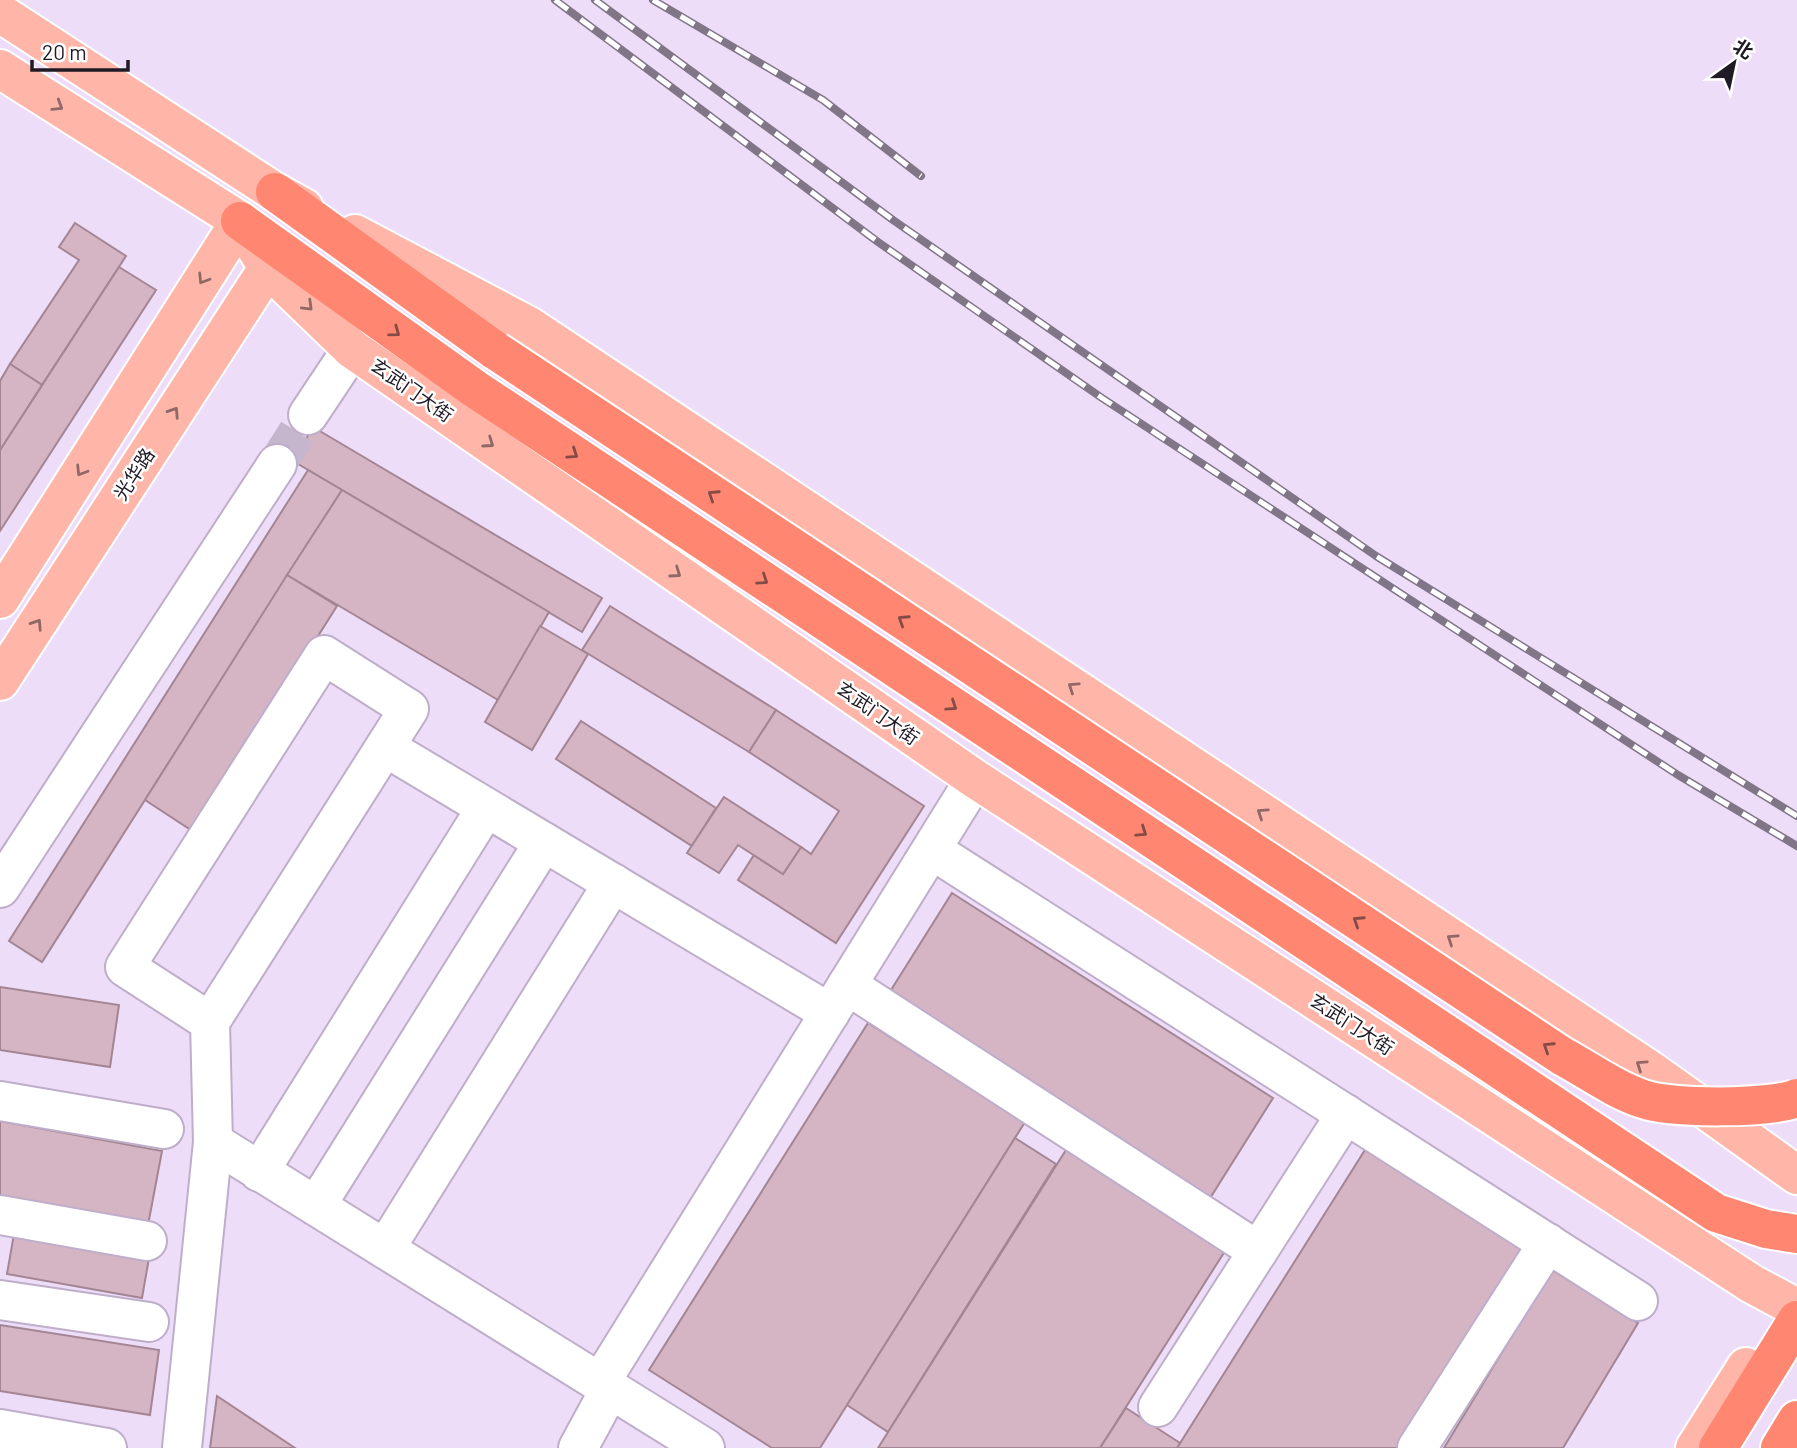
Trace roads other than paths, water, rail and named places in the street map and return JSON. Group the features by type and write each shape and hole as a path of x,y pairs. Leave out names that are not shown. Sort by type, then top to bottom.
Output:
{"highway":[{"path":"275,192 496,351 1562,1056 1643,1100 1717,1107 1783,1104 1797,1098"},
{"path":"240,221 475,389 1716,1213 1766,1229 1797,1234"},
{"path":"1718,1448 1794,1305"},
{"path":"1780,1448 1797,1420"}],"main road":[{"path":"0,13 275,192 529,326 1650,1070 1797,1175"},
{"name":"玄武门大街","path":"0,69 240,221 268,268 352,349 975,779 1794,1305"},
{"path":"0,599 240,221"},
{"name":"光华路","path":"0,681 268,268"},
{"path":"1695,1448 1794,1305"}],"lane":[{"path":"308,415 352,349"},
{"path":"0,888 277,464"},
{"path":"182,1448 213,1142 210,1022 409,709 324,655 125,967 210,1022"},
{"path":"385,747 613,883 839,999 1258,1251"},
{"path":"578,1448 605,1386 975,779"},
{"path":"259,1172 486,808"},
{"path":"316,1206 544,842"},
{"path":"932,850 1638,1301"},
{"path":"385,1249 613,883"},
{"path":"0,1101 163,1129"},
{"path":"1158,1408 1346,1114"},
{"path":"213,1142 705,1448"},
{"path":"0,1215 146,1241"},
{"path":"1418,1448 1548,1243"},
{"path":"0,1300 149,1322"},
{"path":"0,1429 107,1448"}],"tunnel":[{"path":"277,464 308,415"}],"railway":[{"path":"555,0 878,242 1102,398 1678,775 1797,846"},
{"path":"595,0 893,220 1376,556 1797,816"},
{"path":"653,0 823,100 921,176"}]}
